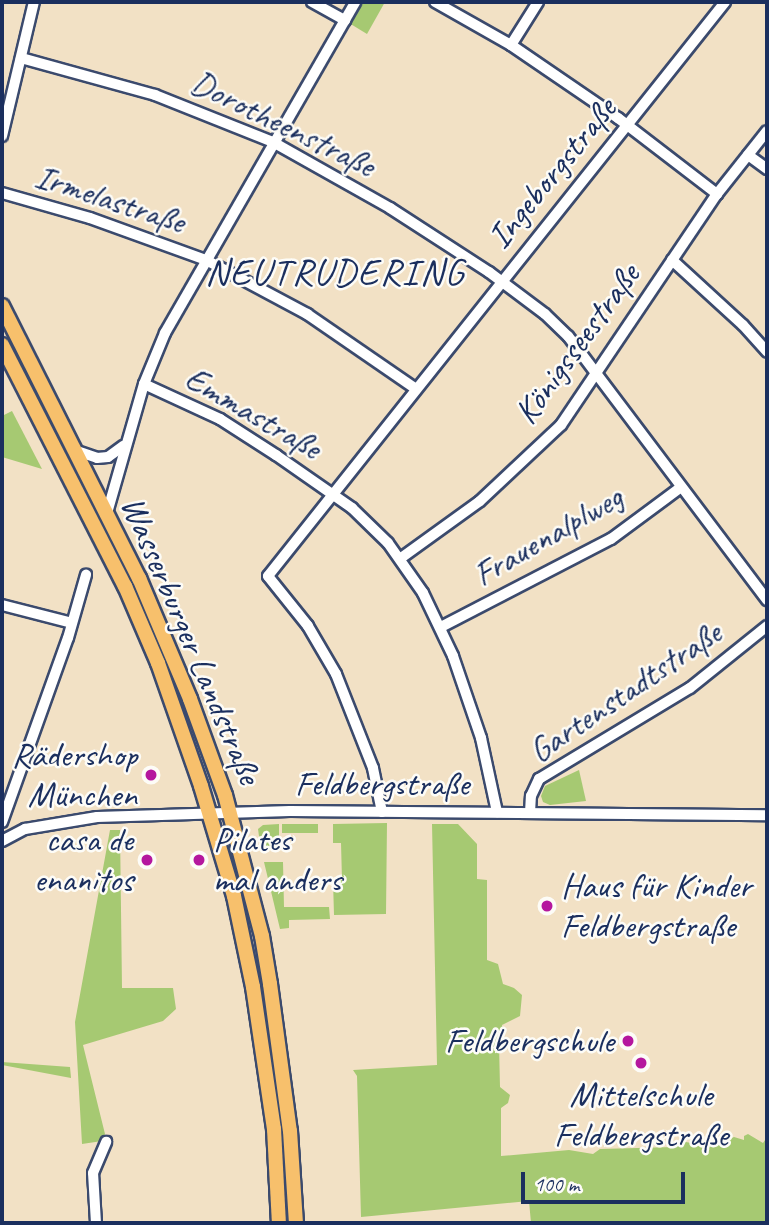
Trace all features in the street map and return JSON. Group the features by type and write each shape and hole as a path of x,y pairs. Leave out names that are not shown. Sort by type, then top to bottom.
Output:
{"main road":[{"name":"Wasserburger Landstraße","path":"2,306 161,626 231,814 262,936 274,1008 290,1131 296,1223"},
{"name":"Wasserburger Landstraße","path":"2,345 125,586 158,663 210,814 234,896 253,988 274,1134 279,1223"}],"street":[{"path":"2,136 34,2"},
{"path":"312,2 345,20"},
{"path":"107,513 144,384 165,333 355,2"},
{"path":"435,2 511,45 626,124 717,194"},
{"path":"511,45 538,2"},
{"name":"Ingeborgstraße","path":"382,812 373,768 333,668 308,625 269,579 333,494 725,2"},
{"name":"Dorotheenstraße","path":"21,58 155,94 273,142 390,208 502,282 568,335 680,488 767,600"},
{"name":"Königsseestraße","path":"401,558 480,500 561,425 717,194 767,131"},
{"path":"748,155 767,169"},
{"name":"Irmelastraße","path":"2,193 90,218 206,260 307,314 416,389"},
{"path":"672,260 743,324 767,352"},
{"name":"Emmastraße","path":"144,384 220,419 333,494 374,526 401,558 441,627 479,728 497,812"},
{"path":"74,450 97,458 108,457 115,455 127,438"},
{"name":"Frauenalplweg","path":"441,627 611,539 680,488"},
{"path":"2,822 72,623 86,575"},
{"path":"2,605 72,623"},
{"name":"Gartenstadtstraße","path":"530,813 531,796 539,779 690,688 767,626"},
{"name":"Feldbergstraße","path":"2,841 25,829 63,821 210,814 497,812 767,815"},
{"path":"96,1223 93,1173 106,1142"}],"green space":[{"path":"362,2 385,2 367,34 349,23"},
{"path":"12,411 42,469 2,457 2,416"},
{"path":"579,770 586,801 550,805 543,802 541,796 545,786"},
{"path":"387,823 386,914 334,915 333,881 342,880 341,843 333,843 333,824"},
{"path":"279,824 279,849 261,850 258,829 263,825"},
{"path":"282,824 318,824 318,833 282,833"},
{"path":"432,824 458,824 477,844 477,879 487,880 487,960 498,964 503,984 522,995 520,1016 502,1025 504,1037 499,1043 500,1087 510,1095 508,1103 501,1108 501,1156 569,1150 593,1154 600,1149 674,1147 681,1141 701,1145 711,1140 717,1144 734,1137 744,1140 744,1136 748,1134 763,1143 767,1137 767,1223 531,1223 529,1201 361,1217 357,1076 353,1070 437,1065"},
{"path":"110,830 120,830 122,988 173,988 176,1009 163,1021 83,1045 105,1134 102,1141 82,1144 75,1022"},
{"path":"264,862 283,862 284,907 329,907 330,919 289,920 289,928 280,929"},
{"path":"2,1062 70,1067 71,1078 2,1065"}],"place":[{"name":"Rädershop München","path":"151,775"},
{"name":"casa de enanitos","path":"147,860"},
{"name":"Pilates mal anders","path":"199,860"},
{"name":"Haus für Kinder Feldbergstraße","path":"547,906"},
{"name":"Feldbergschule","path":"628,1041"},
{"name":"Mittelschule Feldbergstraße","path":"641,1063"}],"district":[{"name":"NEUTRUDERING","path":"335,272"}]}
